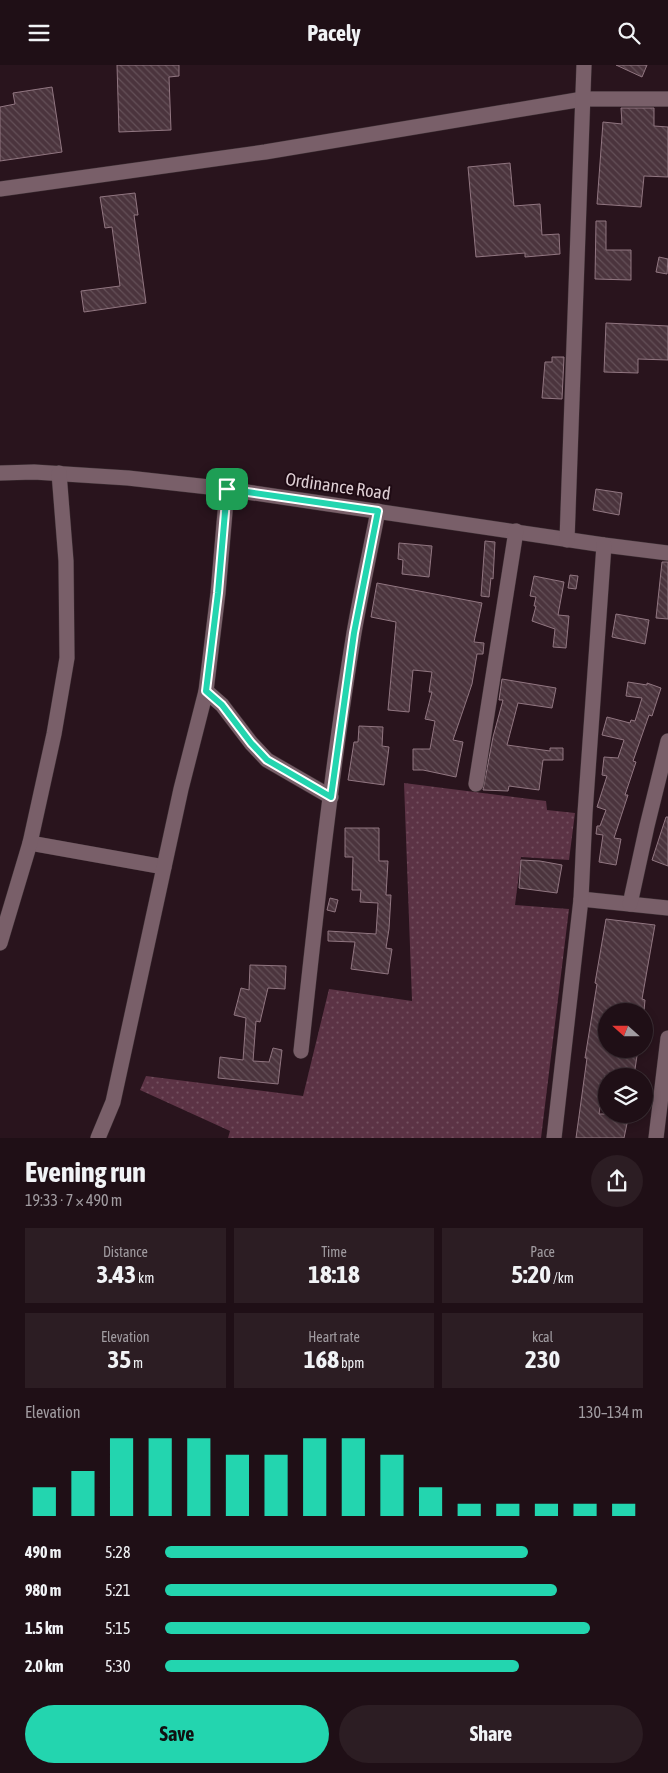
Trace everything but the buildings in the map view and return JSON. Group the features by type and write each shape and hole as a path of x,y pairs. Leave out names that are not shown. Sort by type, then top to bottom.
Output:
{"street":[{"path":"567,540 584,65"},
{"path":"0,189 265,152 583,99 668,99"},
{"name":"Ordinance Road","path":"0,473 59,473 128,478 227,489 567,540 668,553"},
{"path":"0,943 30,843 54,734 67,658 66,561 59,473"},
{"path":"98,1138 112,1102 181,789 206,691 218,593 227,489"},
{"path":"301,1051 331,797 354,633 378,511"},
{"path":"476,784 516,531"},
{"path":"554,1138 581,899 585,813 604,545"},
{"path":"206,691 222,705 251,743 267,760 331,797"},
{"path":"630,903 668,741"},
{"path":"30,843 164,867"},
{"path":"581,899 630,903 668,909"},
{"path":"656,1138 668,1038"}],"shaded area":[{"path":"404,783 546,801 547,810 575,813 569,860 521,857 515,905 569,909 541,1138 228,1138 230,1131 140,1090 146,1076 303,1096 329,989 412,1001"}],"route":[{"path":"227,489 378,511 354,633 331,797 267,760 251,743 222,705 206,691 218,593 227,489"}]}
